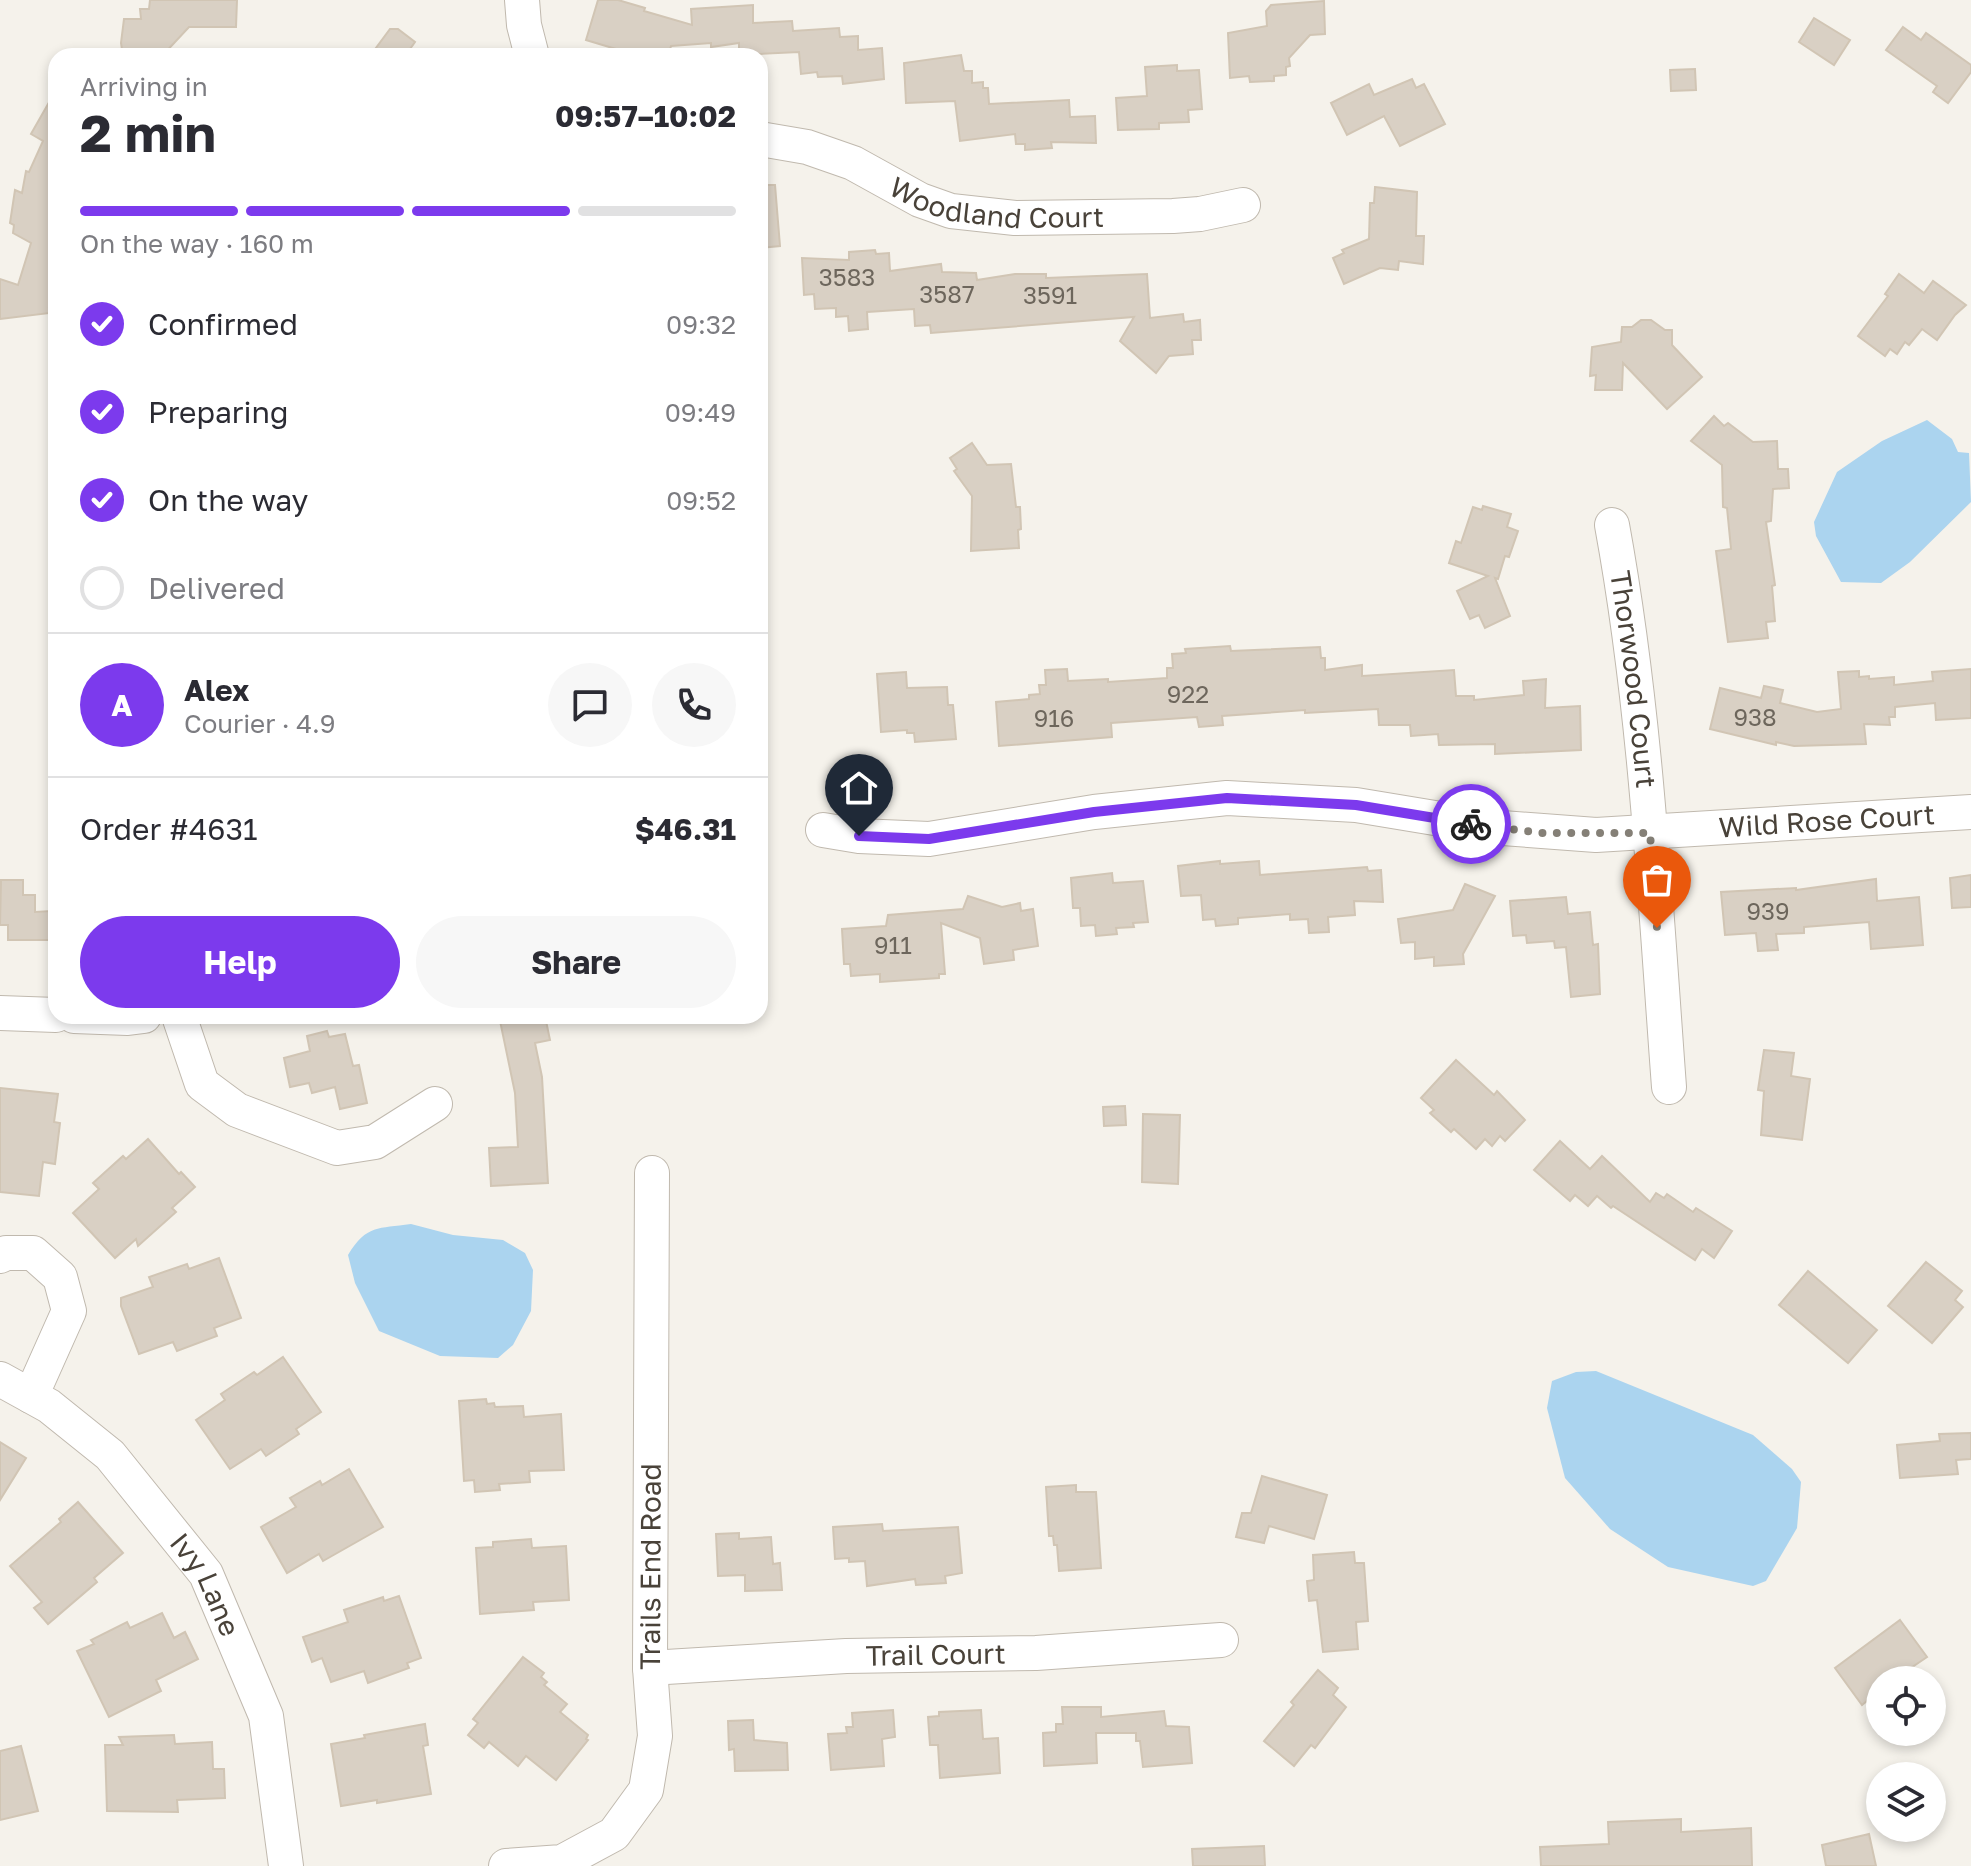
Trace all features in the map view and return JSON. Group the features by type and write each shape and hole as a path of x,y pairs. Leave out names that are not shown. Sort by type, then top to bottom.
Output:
{"street":[{"path":"522,0 526,48"},
{"name":"Woodland Court","path":"768,140 807,147 853,163 920,200 951,211 983,216 1173,216 1243,205"},
{"name":"Thorwood Court","path":"1612,525 1634,657 1669,1087"},
{"name":"Wild Rose Court","path":"823,830 859,836 929,839 1130,807 1227,798 1356,805 1542,833 1650,833 1971,812"},
{"path":"0,1013 48,1015"},
{"path":"182,1024 202,1084 237,1110 337,1148 375,1142 435,1104"},
{"name":"Trails End Road","path":"506,1866 562,1862 614,1834 646,1790 655,1736 650,1668 652,1173"},
{"path":"0,1256 6,1253 33,1253 60,1277 69,1311 31,1396"},
{"name":"Ivy Lane","path":"0,1379 49,1406 110,1455 206,1574 266,1716 286,1866"},
{"name":"Trail Court","path":"650,1668 846,1656 1036,1653 1221,1640"}],"water":[{"path":"1927,420 1952,439 1958,452 1969,453 1971,502 1910,562 1881,583 1841,582 1816,536 1814,522 1837,472 1882,441"},
{"path":"411,1224 453,1235 503,1240 525,1253 533,1270 531,1311 513,1345 498,1358 440,1356 379,1331 355,1283 348,1255 361,1238 374,1230"},
{"path":"1596,1371 1753,1435 1792,1469 1801,1482 1797,1528 1766,1581 1753,1586 1668,1567 1610,1529 1565,1478 1547,1408 1552,1381 1576,1372"}],"building":[{"path":"150,0 237,0 236,27 189,27 169,48 122,48 124,19 141,19 140,9 149,9"},
{"path":"598,0 618,0 692,25 691,9 753,5 753,23 792,21 793,31 839,28 840,37 858,36 858,50 882,48 884,79 843,84 842,76 818,77 817,72 801,74 799,52 768,54 768,48 739,48 739,43 711,47 711,43 670,48 613,48 586,40"},
{"path":"1324,1 1325,34 1310,35 1289,58 1286,75 1274,76 1274,81 1250,82 1249,76 1230,78 1228,33 1267,26 1266,11 1271,5"},
{"path":"1814,18 1850,40 1834,65 1799,42"},
{"path":"1903,27 1921,40 1926,33 1971,65 1971,72 1948,103 1933,92 1937,86 1886,50"},
{"path":"390,29 398,29 415,42 411,48 376,48"},
{"path":"961,55 964,71 972,71 972,83 983,82 983,88 988,88 989,104 1069,100 1070,117 1095,116 1096,143 1051,142 1052,148 1025,150 1025,144 1016,144 1015,134 960,141 955,101 906,103 904,63"},
{"path":"1177,65 1177,71 1199,70 1202,109 1188,110 1189,122 1159,123 1159,129 1118,130 1116,98 1147,96 1145,67"},
{"path":"1695,69 1696,90 1671,91 1670,70"},
{"path":"1412,79 1416,88 1424,84 1445,124 1400,146 1384,116 1347,135 1331,103 1369,84 1374,95"},
{"path":"48,104 48,313 0,319 0,279 18,285 31,243 13,233 14,225 10,223 15,190 22,193 26,171 29,172 43,141 31,134"},
{"path":"768,185 775,185 780,246 768,247"},
{"path":"1375,187 1417,192 1416,236 1424,236 1423,264 1399,261 1398,270 1380,268 1344,284 1333,258 1344,253 1342,250 1369,239 1370,203 1374,203"},
{"path":"875,250 876,254 889,253 890,271 941,264 942,272 976,273 977,280 1015,274 1046,274 1046,278 1147,274 1150,318 1183,314 1184,322 1200,320 1201,340 1192,340 1193,354 1169,356 1156,373 1120,341 1134,317 931,333 930,325 915,326 914,309 867,312 868,329 849,331 848,316 836,317 836,308 815,309 814,294 804,295 802,258 849,260 849,252"},
{"path":"1899,274 1924,293 1933,281 1966,305 1937,340 1922,329 1909,345 1905,342 1897,354 1890,349 1885,356 1858,336 1888,296 1885,294"},
{"path":"1641,320 1651,320 1665,330 1672,330 1672,345 1702,377 1667,409 1623,363 1622,390 1595,390 1596,375 1590,376 1592,347 1621,342 1622,327 1632,327"},
{"path":"1714,416 1724,426 1728,423 1753,442 1777,441 1778,469 1788,469 1789,488 1773,489 1771,521 1766,522 1775,585 1772,586 1775,621 1766,622 1768,638 1728,642 1716,551 1731,549 1727,508 1723,507 1722,465 1691,441"},
{"path":"972,443 987,465 1011,464 1016,507 1020,507 1019,548 971,551 972,496 954,471 957,469 950,458"},
{"path":"1483,506 1511,514 1507,527 1518,531 1509,557 1505,556 1498,579 1495,578 1510,616 1485,628 1479,615 1470,619 1457,591 1488,576 1449,563 1456,541 1461,543 1473,507 1482,510"},
{"path":"1230,646 1231,651 1320,647 1321,658 1325,658 1325,670 1362,665 1362,676 1454,670 1456,696 1474,696 1474,700 1524,695 1523,681 1546,679 1545,708 1580,706 1581,750 1495,754 1495,744 1439,745 1438,734 1411,736 1410,725 1379,725 1378,709 1222,716 1223,725 1199,727 1197,717 1111,723 1112,737 999,746 996,702 1029,699 1029,695 1040,694 1039,685 1046,685 1045,670 1067,669 1068,681 1167,678 1167,668 1173,668 1172,654 1186,653 1185,649"},
{"path":"1971,669 1971,718 1936,720 1935,703 1895,707 1895,717 1889,717 1890,725 1864,724 1866,744 1794,746 1776,742 1776,745 1710,729 1720,688 1761,698 1764,686 1783,690 1780,703 1817,712 1841,709 1838,672 1859,671 1859,677 1869,676 1869,679 1894,677 1894,685 1933,681 1932,672"},
{"path":"906,672 907,688 947,687 948,705 953,705 956,739 915,742 914,733 907,733 907,730 881,732 877,674"},
{"path":"1220,861 1220,864 1259,861 1260,875 1367,867 1368,871 1381,870 1383,902 1354,901 1355,915 1328,917 1329,932 1309,933 1308,919 1290,920 1290,914 1238,918 1238,924 1216,926 1215,919 1203,920 1201,895 1181,896 1178,866"},
{"path":"1112,873 1113,883 1143,881 1148,922 1116,928 1117,934 1096,936 1095,925 1081,926 1080,908 1073,908 1071,878"},
{"path":"1971,875 1971,907 1952,908 1950,878"},
{"path":"1876,879 1877,901 1919,897 1923,945 1871,949 1869,922 1804,927 1804,933 1776,934 1778,950 1758,951 1756,933 1725,935 1721,892 1796,890"},
{"path":"1,880 23,880 23,895 35,895 35,912 48,911 48,940 8,940 8,925 0,925"},
{"path":"1465,884 1495,896 1463,954 1464,964 1434,966 1434,957 1415,959 1415,942 1401,943 1398,919 1453,910"},
{"path":"968,896 1002,907 1020,903 1021,911 1033,909 1038,946 1013,950 1014,960 984,964 980,938 941,923 945,974 939,974 939,978 880,982 880,974 851,976 850,964 844,964 842,929 886,926 888,915 963,909"},
{"path":"1566,897 1568,914 1590,912 1593,945 1598,944 1600,994 1571,997 1566,947 1555,948 1554,941 1527,943 1526,935 1513,936 1510,901"},
{"path":"501,1024 547,1024 550,1040 535,1043 542,1077 548,1183 491,1186 489,1148 518,1147 515,1093"},
{"path":"327,1031 329,1037 345,1034 353,1066 359,1065 367,1103 340,1109 335,1087 312,1093 309,1083 290,1087 284,1058 310,1051 307,1036"},
{"path":"1764,1050 1794,1053 1791,1076 1810,1079 1802,1140 1761,1135 1764,1091 1758,1090"},
{"path":"1456,1060 1494,1095 1497,1091 1525,1120 1505,1141 1500,1136 1492,1146 1485,1139 1476,1149 1430,1113 1434,1110 1421,1098"},
{"path":"0,1088 58,1094 54,1122 60,1123 55,1164 43,1162 39,1196 0,1192"},
{"path":"1125,1106 1126,1125 1104,1126 1103,1107"},
{"path":"1143,1114 1180,1115 1178,1184 1142,1182"},
{"path":"148,1139 195,1187 172,1208 176,1212 138,1246 136,1239 115,1258 73,1213 99,1189 93,1183"},
{"path":"1560,1141 1590,1169 1602,1156 1650,1202 1656,1193 1664,1198 1667,1194 1693,1212 1696,1208 1732,1231 1714,1258 1702,1249 1695,1260 1597,1196 1588,1206 1575,1195 1570,1201 1534,1170"},
{"path":"219,1258 241,1318 214,1328 217,1336 177,1351 173,1342 139,1354 121,1306 121,1298 153,1287 149,1277 187,1264 189,1269"},
{"path":"1926,1262 1962,1291 1955,1300 1963,1307 1932,1343 1888,1306"},
{"path":"1808,1271 1877,1330 1848,1363 1779,1305"},
{"path":"283,1357 321,1412 296,1429 299,1434 266,1456 261,1449 230,1469 196,1420 225,1400 221,1394"},
{"path":"486,1399 487,1404 494,1403 495,1407 523,1406 524,1417 561,1414 564,1470 529,1471 530,1482 499,1484 500,1490 475,1492 474,1480 464,1481 459,1401"},
{"path":"1971,1433 1971,1459 1956,1460 1958,1474 1900,1478 1897,1445 1940,1441 1939,1434"},
{"path":"0,1442 26,1458 0,1500"},
{"path":"349,1469 383,1527 323,1561 319,1554 287,1573 261,1527 296,1507 290,1498 320,1481 322,1485"},
{"path":"1262,1476 1327,1495 1314,1539 1269,1526 1264,1543 1236,1537 1242,1513 1251,1513"},
{"path":"1076,1485 1076,1492 1096,1492 1101,1568 1059,1571 1057,1545 1054,1545 1053,1536 1049,1536 1046,1487"},
{"path":"78,1502 123,1553 94,1578 97,1582 48,1624 34,1608 42,1602 10,1566 61,1522 59,1519"},
{"path":"882,1524 883,1531 958,1527 962,1573 945,1576 946,1583 916,1585 915,1579 867,1586 865,1561 835,1559 833,1527"},
{"path":"739,1533 739,1539 771,1537 773,1564 780,1563 782,1590 745,1591 745,1575 718,1576 716,1534"},
{"path":"531,1539 532,1548 566,1546 569,1600 533,1602 534,1610 480,1614 476,1548 493,1547 493,1542"},
{"path":"1354,1552 1355,1563 1364,1563 1368,1621 1356,1622 1358,1649 1323,1652 1317,1600 1309,1601 1307,1581 1314,1580 1313,1555"},
{"path":"399,1596 421,1658 407,1663 409,1668 368,1683 364,1671 331,1682 322,1658 312,1662 303,1637 348,1622 344,1610 383,1597 384,1601"},
{"path":"162,1613 174,1638 185,1632 198,1659 156,1680 161,1691 109,1717 77,1651 94,1644 91,1640 127,1622 130,1628"},
{"path":"1900,1620 1927,1657 1914,1666 1866,1666 1866,1702 1862,1705 1835,1668"},
{"path":"523,1657 544,1673 541,1677 547,1682 544,1685 567,1704 560,1712 588,1735 588,1740 556,1780 526,1756 518,1766 489,1742 484,1748 468,1735 478,1723 473,1719"},
{"path":"1318,1670 1338,1688 1333,1695 1346,1707 1315,1748 1311,1745 1294,1766 1264,1741"},
{"path":"1062,1707 1101,1707 1101,1717 1164,1711 1166,1726 1189,1727 1192,1763 1143,1767 1136,1733 1096,1733 1097,1763 1044,1766 1043,1733 1056,1732 1056,1724 1063,1724"},
{"path":"893,1710 895,1737 882,1739 884,1766 831,1770 828,1734 847,1733 846,1727 853,1727 852,1713"},
{"path":"981,1710 983,1739 998,1738 1000,1773 940,1778 938,1745 930,1745 928,1717 939,1716 939,1712"},
{"path":"753,1720 754,1740 787,1743 788,1770 735,1771 734,1749 729,1750 728,1721"},
{"path":"425,1724 428,1745 423,1746 431,1794 341,1806 331,1744"},
{"path":"174,1735 175,1744 212,1742 213,1769 224,1769 225,1798 177,1800 178,1812 107,1811 105,1745 123,1745 119,1737"},
{"path":"21,1746 38,1811 0,1820 0,1751"},
{"path":"1681,1819 1681,1832 1751,1828 1752,1866 1541,1866 1540,1847 1609,1844 1608,1822"},
{"path":"1866,1835 1876,1866 1826,1866 1822,1845"},
{"path":"1264,1846 1265,1866 1193,1866 1192,1849"}],"way so far":[{"path":"1471,824 1542,833 1650,833 1657,928"}],"route":[{"path":"859,836 929,839 1094,812 1227,798 1356,805 1471,824"}]}
